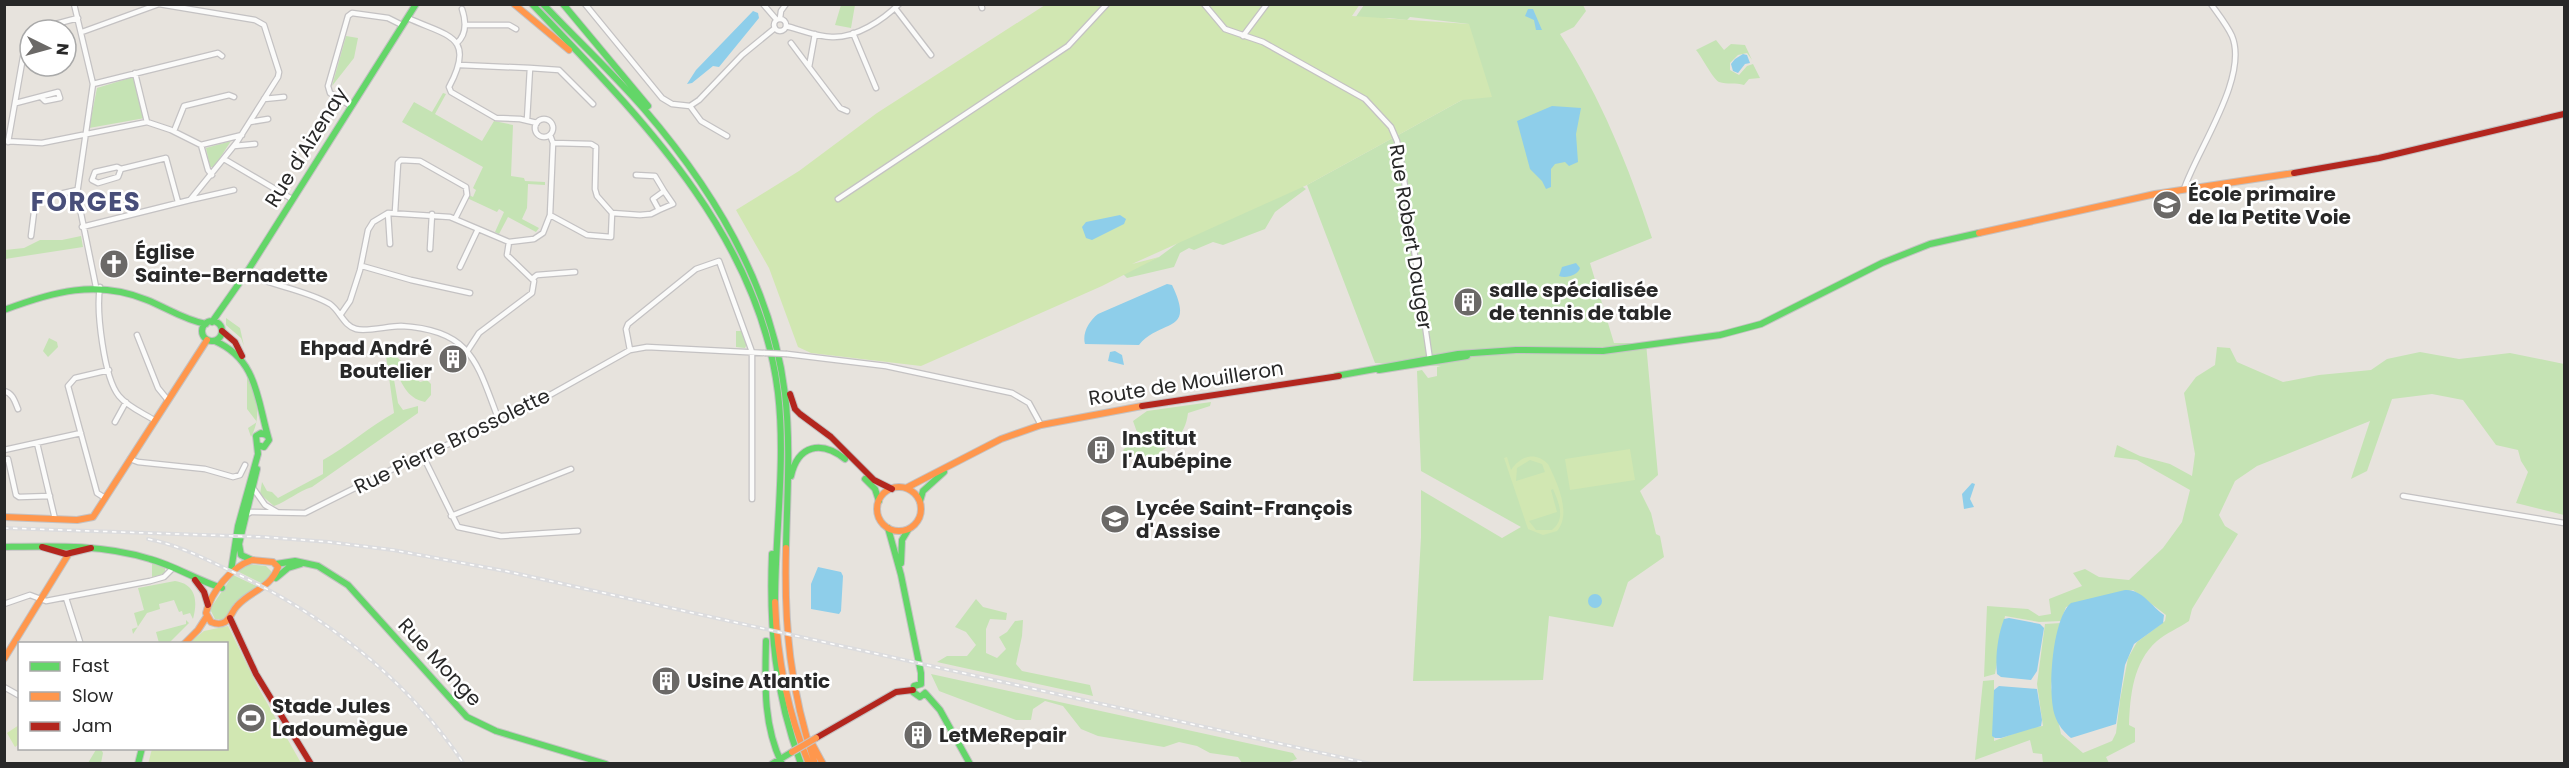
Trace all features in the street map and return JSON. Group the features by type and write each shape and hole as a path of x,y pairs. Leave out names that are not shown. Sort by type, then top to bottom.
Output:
{"main road":[{"name":"Rue d'Aizenay","path":"209,323 224,308 416,4"},
{"path":"513,4 563,44 651,134 676,167 692,177"},
{"path":"532,4 641,117 723,217 746,262 773,331 783,377 788,421 784,624 792,688 815,764"},
{"path":"543,4 655,122 692,177 716,220 731,249 765,334 779,401 776,624 778,655 790,715 809,764"},
{"path":"563,4 688,158 692,177"},
{"path":"1499,351 1603,351 1651,346 1743,330 1761,324 1882,263 1930,244 2184,189 2320,169 2565,114"},
{"path":"4,310 65,290 98,287 127,291 187,321 207,339 232,347 244,362"},
{"name":"Rue d'Aizenay","path":"221,328 224,308"},
{"path":"187,321 209,323 221,328 235,342 258,392 262,423 268,442 260,446 239,522 231,572"},
{"path":"202,333 209,323"},
{"path":"215,341 220,337 221,328"},
{"path":"5,516 86,520 93,517 207,339"},
{"name":"Route de Mouilleron","path":"1336,376 1430,359 1499,351"},
{"name":"Route de Mouilleron","path":"962,460 1001,439 1041,425 1101,412 1499,351"},
{"path":"783,377 789,386 795,409 831,437 874,480 892,489 906,488 962,460"},
{"path":"252,560 242,557 238,552 260,446 255,438 262,423"},
{"path":"258,434 266,435"},
{"path":"787,493 791,484 792,469 800,456 814,447 829,447 840,453 871,485 879,501 878,515 888,528 901,575 921,673 921,684"},
{"path":"901,575 902,540 920,517 920,501 923,491 962,460"},
{"path":"906,488 920,501"},
{"path":"779,489 774,501 766,705 770,734 780,761"},
{"path":"879,501 892,489"},
{"path":"888,528 894,531 908,530"},
{"path":"41,546 57,554 68,555 76,555 93,547"},
{"path":"4,547 93,547 138,555 173,568 195,580 222,588"},
{"path":"4,659 68,555"},
{"path":"208,605 231,572 240,564 252,560"},
{"name":"Rue Monge","path":"252,560 271,561 276,564 295,561 324,568 348,585 467,717 495,732 606,764"},
{"path":"198,630 230,618 237,605 288,568 303,563"},
{"path":"269,583 277,572 276,564"},
{"path":"186,642 207,616 208,605 204,592 195,580"},
{"path":"770,603 771,642 776,684 786,723 801,764"},
{"path":"207,616 235,635"},
{"path":"230,618 235,635 311,764"},
{"path":"913,690 915,685 921,684 926,687 925,693 939,710 970,764"},
{"path":"772,764 896,692 913,690"},
{"path":"913,690 918,697 925,693"},
{"path":"804,732 823,764"}],"street":[{"path":"74,4 93,84 77,190 82,227 98,287 109,370 114,390 126,402 154,420"},
{"path":"82,32 159,4 255,20 264,25 279,72 278,77 242,135 190,200"},
{"path":"585,4 662,98 672,104 690,106 699,100 742,55 775,28 786,4"},
{"path":"763,4 778,19 785,21 786,26"},
{"path":"838,199 1068,46 1107,4"},
{"name":"Rue Robert Dauger","path":"1204,4 1225,29 1263,42 1365,99 1391,127 1397,141 1402,166 1430,359"},
{"path":"1243,36 1268,4"},
{"path":"2184,189 2215,125 2228,88 2234,61 2232,36 2211,4"},
{"path":"786,26 833,37 853,33 897,6 931,55"},
{"path":"457,42 462,38 466,25 462,9"},
{"path":"351,106 330,93 328,86 348,16 352,14 388,18 402,25"},
{"path":"408,18 435,28 457,42 460,49 460,65 449,87 451,92 496,118 537,123"},
{"path":"466,25 509,25 516,29"},
{"path":"775,28 782,31 786,26"},
{"path":"853,33 876,88"},
{"path":"809,67 814,34"},
{"path":"791,43 840,108 847,111"},
{"path":"93,84 218,53 222,56"},
{"path":"460,65 559,70 593,104"},
{"path":"527,120 530,68"},
{"path":"135,73 147,122"},
{"path":"20,78 6,142 42,143 147,122 174,131 201,145 242,135"},
{"path":"174,131 184,106 229,95 234,97"},
{"path":"16,104 41,97"},
{"path":"264,99 284,97"},
{"path":"690,106 701,121 727,136"},
{"path":"250,122 268,119"},
{"path":"542,119 551,122 553,129 549,135 540,135 536,130 537,123 542,119"},
{"path":"341,314 350,301 362,266 368,230 373,222 388,213 432,214 455,219 509,242 534,240 543,233 550,215 553,143 549,135"},
{"path":"550,215 587,235 611,237 612,213 597,196 595,189 596,147 591,144 553,143"},
{"path":"234,146 255,144"},
{"path":"201,145 208,170 212,175"},
{"path":"123,169 118,177 98,183 92,180 95,172 117,167 123,169 166,158 178,202"},
{"path":"224,159 292,199"},
{"path":"395,212 398,163 401,160 420,160 466,187 467,195 455,219"},
{"path":"612,213 651,214 673,204 655,176 636,175"},
{"path":"31,236 35,204 38,199 77,190"},
{"path":"82,227 234,190"},
{"path":"659,210 654,199 664,191"},
{"path":"388,213 390,244"},
{"path":"430,249 432,214"},
{"path":"460,267 478,230"},
{"path":"468,350 479,333 532,293 534,281 507,255 509,242"},
{"path":"630,350 626,329 628,324 696,270 717,260 752,352 752,499"},
{"path":"362,266 470,293"},
{"path":"247,272 256,278 322,301 341,314 345,321 356,329 401,326 427,330 452,338 468,350 477,363 500,423"},
{"path":"532,279 537,275 575,272"},
{"path":"138,335 158,388 167,399"},
{"name":"Rue Pierre Brossolette","path":"247,513 305,513 422,454 500,423 630,350 647,347 787,354 886,366 1012,393 1029,403 1041,425"},
{"path":"1396,368 1430,359 1440,361"},
{"path":"105,498 97,493 68,386 75,378 109,370"},
{"path":"4,392 9,393 14,399 18,409"},
{"path":"115,422 126,402"},
{"path":"4,450 81,433"},
{"path":"37,443 55,519"},
{"path":"422,454 458,527 501,536 578,531"},
{"path":"4,459 8,459 16,495 19,497 50,496"},
{"path":"130,459 138,462 205,469 233,477 240,475 245,465"},
{"path":"451,516 572,469"},
{"path":"253,488 265,505 277,512"},
{"path":"2403,496 2565,523"},
{"path":"239,522 247,513"},
{"path":"4,603 30,595 46,601 66,598 164,577 173,568"},
{"path":"66,598 80,642"},
{"path":"4,687 18,695"}],"green space":[{"path":"1360,4 1352,16 1469,24 1492,97 1462,100 1307,185 1132,264 1159,257 1102,286 921,366 811,353 798,347 769,268 736,210 799,171 877,113 1045,5"},
{"path":"841,5 855,5 851,28 835,25"},
{"path":"1364,5 1583,5 1586,11 1574,27 1560,34 1575,58 1613,133 1652,238 1590,263 1614,343 1646,343 1658,475 1640,491 1651,513 1656,534 1660,536 1664,557 1628,582 1613,627 1549,616 1543,680 1413,681 1421,537 1421,490 1502,538 1521,527 1421,471 1417,371 1422,370 1428,378 1437,376 1437,367 1441,366 1375,363 1307,185 1462,100 1469,24 1410,17 1407,20 1389,18 1351,24"},
{"path":"346,36 358,38 354,58 332,86"},
{"path":"1716,40 1724,50 1731,44 1745,45 1752,60 1747,53 1738,55 1730,63 1730,70 1739,75 1747,66 1753,64 1760,78 1749,79 1744,85 1719,82 1696,50"},
{"path":"135,77 145,118 89,128 97,88"},
{"path":"443,93 446,94 435,114 482,141 494,121 513,125 511,176 524,178 525,181 545,182 545,185 528,184 527,208 522,219 539,228 536,232 508,217 499,234 495,232 504,212 499,209 497,212 467,198 469,195 473,197 476,190 473,188 483,167 402,122 414,102 432,112"},
{"path":"231,141 214,167 210,167 206,148"},
{"path":"1291,179 1306,189 1275,212 1265,229 1223,245 1213,242 1194,250 1189,248 1180,253 1174,267 1127,278 1122,273 1159,257 1202,225"},
{"path":"81,236 83,247 5,259 5,250 24,248 40,240 62,240"},
{"path":"226,318 240,328 244,346 241,338 226,325"},
{"path":"736,331 744,331 748,342 745,348 736,347"},
{"path":"49,338 57,342 58,347 48,357 43,351"},
{"path":"2217,347 2230,348 2237,362 2283,382 2319,375 2371,370 2387,359 2420,352 2459,359 2510,353 2564,364 2564,515 2516,503 2528,472 2521,461 2518,450 2496,445 2463,400 2432,394 2392,399 2367,471 2351,479 2370,421 2257,466 2235,481 2219,515 2225,526 2238,534 2192,609 2189,621 2157,641 2149,649 2138,669 2130,703 2129,725 2135,728 2135,742 2106,757 2109,763 2043,763 2042,754 2033,753 2030,740 1975,760 1983,681 1994,680 1994,741 2029,728 2043,726 2037,684 2045,624 2061,623 2051,687 2061,734 2083,753 2112,741 2116,733 2128,658 2137,642 2165,621 2166,615 2133,590 2066,607 2061,621 2039,622 2005,616 1995,674 1984,677 1987,606 2028,609 2039,616 2051,614 2049,599 2082,586 2073,573 2085,569 2099,577 2129,580 2163,548 2182,522 2190,490 2137,460 2114,457 2117,445 2140,456 2170,464 2192,476 2195,454 2184,393 2196,377 2215,365"},
{"path":"386,356 397,357 401,361 400,377 404,381 427,380 431,384 431,395 425,402 419,400 409,393 394,367 392,368 398,403 403,410 418,406 418,413 312,487 274,506 260,494 262,482 267,491 272,492 278,498 323,474 323,460 394,413"},
{"path":"247,377 256,400 256,421 247,409"},
{"path":"1211,402 1210,406 1188,413 1181,434 1154,457 1127,454 1123,450 1138,435 1133,421 1147,411"},
{"path":"256,423 254,429 251,437 248,428"},
{"path":"1630,449 1635,480 1570,490 1565,459"},
{"path":"1533,456 1548,464 1562,498 1563,516 1557,531 1543,535 1528,529 1504,458 1507,457 1511,470 1519,461","holes":["1530,460 1542,464 1545,472 1516,481 1517,468","1553,489 1559,505 1559,521 1552,530 1536,530 1529,521 1557,512 1551,490"]},
{"path":"152,562 165,567 165,574 152,577"},
{"path":"247,564 266,566 271,571 271,575 263,584 237,571"},
{"path":"233,575 261,588 223,620 215,619 210,609"},
{"path":"175,581 187,586 194,594 193,619 190,613 183,615 182,611 179,612 174,600 159,604 160,609 147,613 138,627 134,613 144,610 138,588"},
{"path":"976,599 983,607 1007,613 1006,620 990,619 986,629 986,653 997,658 1006,649 999,637 1007,632 1015,621 1023,620 1016,664 1022,671 1090,685 1093,696 937,662 947,656 967,656 976,645 966,632 955,627"},
{"path":"186,620 189,623 170,642 159,642 156,632 186,624"},
{"name":"Stade Jules Ladoumègue","path":"228,626 258,687 301,763 148,764 152,750 228,750 228,642 190,642 204,631"},
{"path":"931,674 1293,753 1297,759 1287,763 1242,763 1238,757 1210,753 1197,746 1179,742 1164,747 1098,736 1081,729 1063,706 1045,701 1033,709 1031,720 1016,720 939,691"},
{"path":"18,726 18,745 15,747 7,733"},
{"path":"96,750 102,750 101,763 88,763"}],"water":[{"path":"1528,9 1533,9 1542,30 1536,30 1534,20 1525,16"},
{"path":"753,11 758,13 759,18 719,67 713,66 692,83 687,84 696,70"},
{"path":"1743,54 1747,55 1750,63 1745,64 1738,73 1733,71 1731,64"},
{"path":"1552,106 1581,108 1576,134 1578,162 1569,166 1565,162 1555,164 1551,169 1551,187 1546,189 1542,181 1530,169 1517,121"},
{"path":"1120,215 1126,219 1124,224 1092,240 1086,238 1082,227 1086,222"},
{"path":"1576,263 1580,268 1577,273 1568,277 1559,276 1562,267"},
{"path":"1167,284 1172,285 1180,312 1173,324 1157,331 1139,345 1085,344 1084,336 1087,328 1098,314"},
{"path":"1115,351 1122,355 1124,365 1108,361 1110,352"},
{"path":"1972,483 1975,484 1970,499 1974,507 1964,509 1962,494"},
{"path":"818,567 841,572 843,576 839,614 811,609 811,584"},
{"path":"2125,590 2136,592 2146,599 2164,615 2163,623 2134,644 2125,665 2116,724 2071,738 2055,716 2051,691 2055,640 2059,624 2071,603"},
{"path":"1592,594 1598,594 1602,601 1598,608 1592,608 1588,604 1588,598"},
{"path":"2004,619 2040,624 2044,628 2037,671 2031,680 2001,677 1997,674 2000,632"},
{"path":"1999,686 2037,689 2041,726 2001,738 1992,736 1994,690"}],"railway":[{"path":"4,528 264,537 393,550 505,571 1371,764"},
{"path":"148,539 202,557 233,572 267,589 332,629 362,652 417,704 464,764"}],"traffic: fast":[{"path":"212,322 247,272 416,4"},
{"path":"532,4 651,133 687,180 720,229 746,281 766,335 778,393 781,471 775,602"},
{"path":"543,4 632,95 669,140 716,206 753,278 778,354 785,394 788,452 786,548"},
{"path":"563,4 648,106"},
{"path":"1336,376 1458,354 1516,350 1603,351 1720,335 1761,324 1882,263 1930,244 1979,233"},
{"path":"4,310 57,293 92,289 110,290 147,300 183,317 206,324"},
{"path":"212,321 219,324 222,331 219,338 212,341 205,338 202,331 205,324 212,321"},
{"path":"215,341 229,349 248,370 258,396 269,440 264,447 257,445 256,436 261,433 266,435"},
{"path":"1379,370 1467,356"},
{"path":"231,571 238,526 258,454 257,445"},
{"path":"791,476 799,458 812,449 827,449 845,459"},
{"path":"252,560 241,555 239,544 257,469"},
{"path":"920,501 923,491 944,472"},
{"path":"865,479 875,489 879,501"},
{"path":"888,528 901,575 921,673 921,684"},
{"path":"901,563 902,540 908,530"},
{"path":"4,547 96,548 132,554 159,562 222,588"},
{"path":"772,554 772,608 776,660 785,712 801,764"},
{"path":"276,564 295,561 318,566 348,585 467,717 496,731 606,764"},
{"path":"276,578 288,568 301,564"},
{"path":"766,641 768,719 782,764"},
{"path":"921,684 914,686 913,692 920,697 925,693"},
{"path":"925,693 940,710 970,764"},
{"path":"138,764 142,750"},
{"path":"772,764 792,752"}],"traffic: slow":[{"path":"514,4 569,50"},
{"path":"1979,233 2155,194 2294,173"},
{"path":"4,517 77,520 93,517 207,340"},
{"path":"906,488 1001,439 1041,425 1142,406"},
{"path":"899,487 914,494 921,509 914,524 899,531 884,524 877,509 884,494 899,487"},
{"path":"786,548 786,604 790,658 806,737 815,764"},
{"path":"4,659 68,555"},
{"path":"252,560 273,562 278,567 270,580 242,601 227,620 220,624 211,622 206,613 217,589 237,568 252,560"},
{"path":"775,602 784,685 809,764"},
{"path":"186,642 207,616"},
{"path":"792,752 816,738"},
{"path":"811,742 823,764"}],"traffic: jam":[{"path":"2294,173 2379,158 2564,114"},
{"path":"222,331 235,342 242,356"},
{"path":"1142,406 1339,376"},
{"path":"790,394 795,409 800,414 831,437 874,480 892,489"},
{"path":"42,547 66,554 91,548"},
{"path":"195,580 204,592 208,605"},
{"path":"230,618 256,674 311,764"},
{"path":"816,738 896,692 913,690"}],"place":[{"name":"École primaire de la Petite Voie","path":"2167,205"},
{"name":"Église Sainte-Bernadette","path":"114,264"},
{"name":"salle spécialisée de tennis de table","path":"1468,302"},
{"name":"Ehpad André Boutelier","path":"453,359"},
{"name":"Institut l'Aubépine","path":"1101,450"},
{"name":"Lycée Saint-François d'Assise","path":"1115,519"},
{"name":"Usine Atlantic","path":"666,681"},
{"name":"Stade Jules Ladoumègue","path":"251,718"},
{"name":"LetMeRepair","path":"918,735"}],"district":[{"name":"FORGES","path":"86,202"}]}
